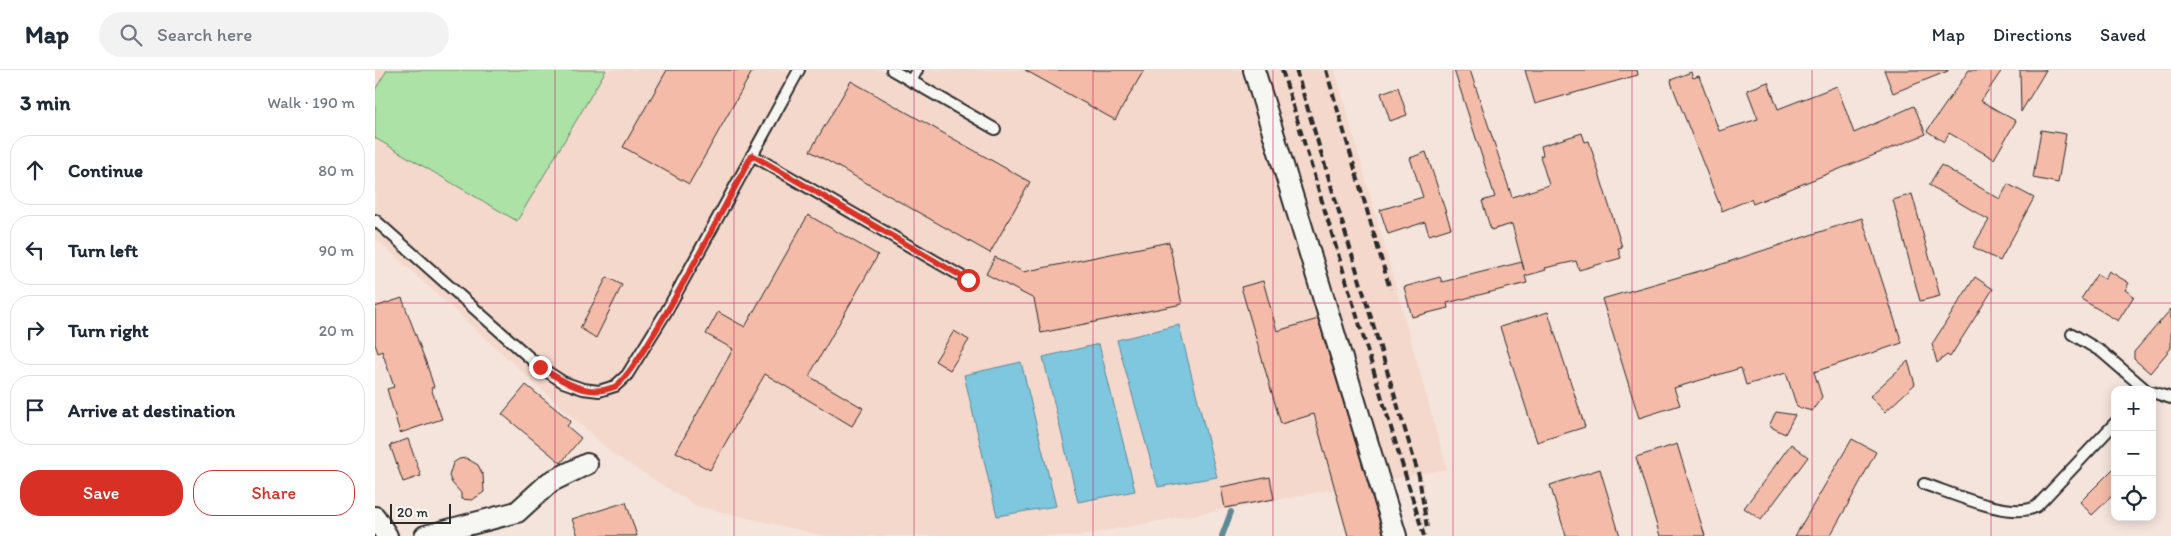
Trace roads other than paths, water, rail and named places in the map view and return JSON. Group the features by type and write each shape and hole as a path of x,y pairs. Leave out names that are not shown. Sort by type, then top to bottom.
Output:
{"street":[{"path":"1254,70 1396,536"},
{"path":"425,536 517,512 550,482 587,464"},
{"path":"375,517 387,536"}],"lane":[{"path":"375,220 540,367 563,382 583,389 599,391 615,386 627,375 666,312 799,70"},
{"path":"891,70 995,129"},
{"path":"911,81 917,70"},
{"path":"752,155 968,280"},
{"path":"2072,334 2102,352 2141,386"},
{"path":"2156,393 2171,398"},
{"path":"1925,484 2012,512 2029,511 2037,506 2111,427"}],"water":[{"path":"1179,325 1217,477 1158,487 1117,340"},
{"path":"1099,344 1135,491 1078,502 1043,357"},
{"path":"1021,362 1056,506 997,516 964,375"}],"waterway":[{"path":"1222,536 1231,512"}],"railway":[{"path":"1282,70 1424,536"},
{"path":"1296,70 1419,476 1427,528"},
{"path":"1326,70 1390,289"}]}
